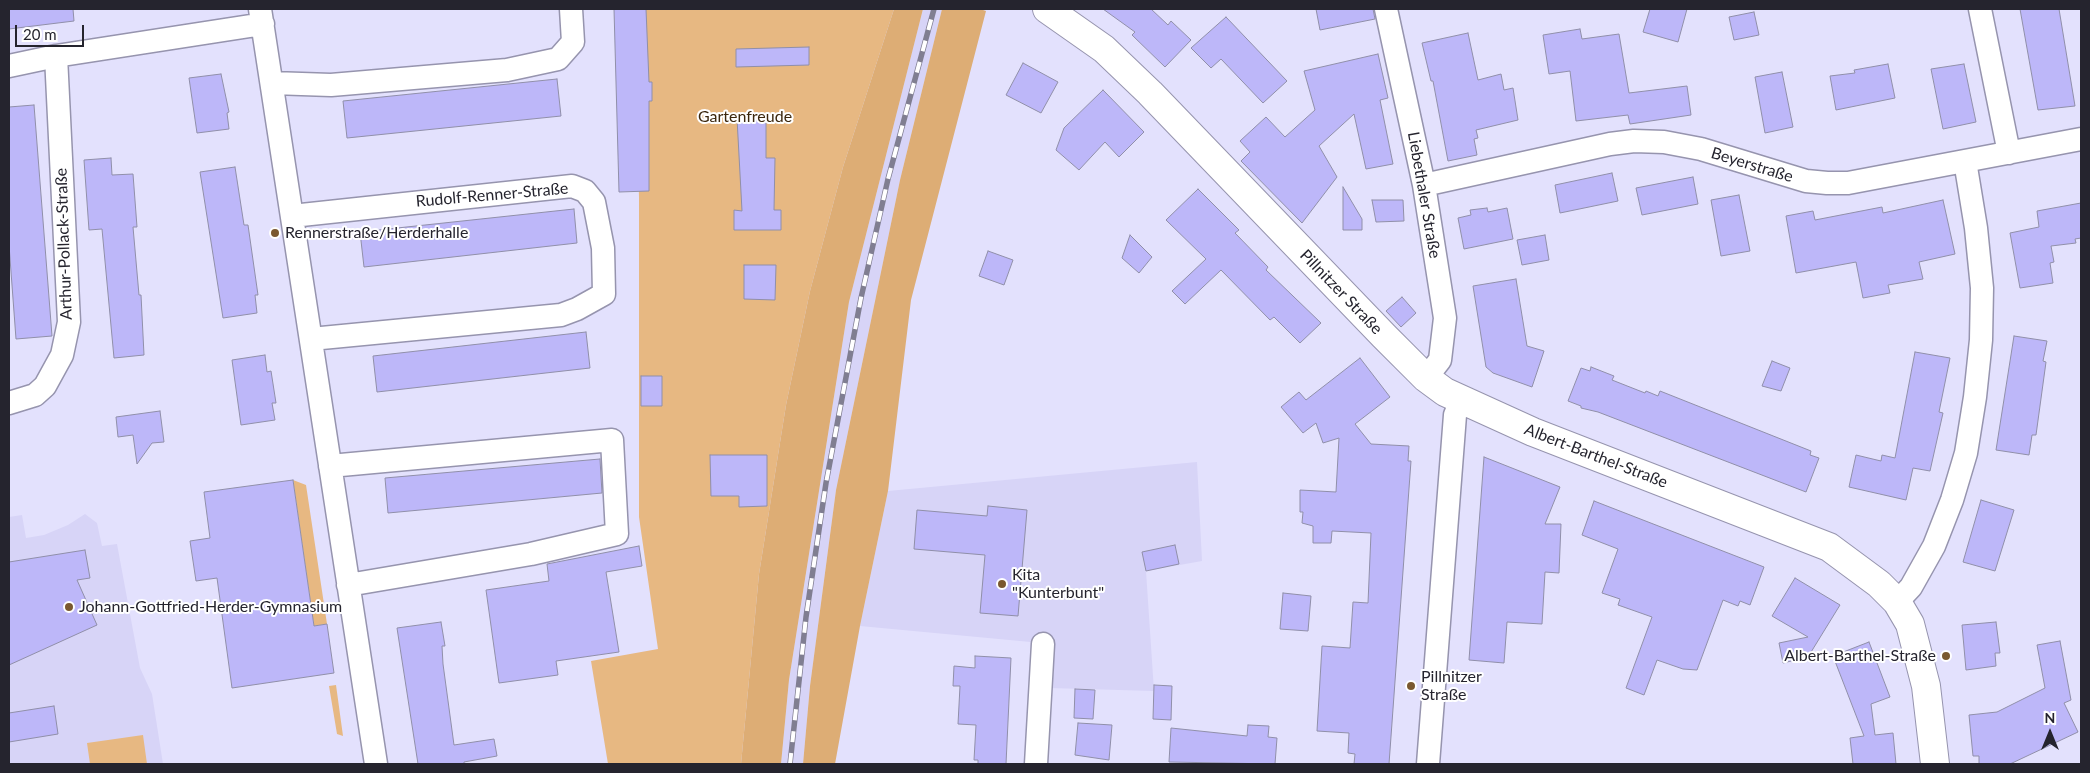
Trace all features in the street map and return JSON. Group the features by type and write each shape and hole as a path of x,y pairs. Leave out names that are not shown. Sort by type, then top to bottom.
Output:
{"street":[{"path":"272,84 331,85 497,71 558,59 573,42 571,9"},
{"name":"Pillnitzer Straße","path":"1047,9 1104,49 1150,93 1426,378 1461,400"},
{"name":"Liebethaler Straße","path":"1386,9 1424,185 1445,318 1440,360 1426,378"},
{"path":"1980,9 2009,154"},
{"path":"9,66 261,16 376,764"},
{"name":"Arthur-Pollack-Straße","path":"9,403 35,395 45,386 62,355 69,322 56,56"},
{"name":"Beyerstraße","path":"1424,185 1610,144 1634,141 1664,142 1701,149 1806,181 1827,184 1848,183 2081,139"},
{"path":"1898,602 1911,587 1934,546 1952,500 1966,453 1975,397 1981,340 1982,288 1976,228 1965,161"},
{"name":"Rudolf-Renner-Straße","path":"292,216 572,186 584,191 594,202 603,248 604,294 577,309 561,315 311,339"},
{"path":"1428,764 1455,415 1461,400"},
{"name":"Albert-Barthel-Straße","path":"1461,400 1533,432 1829,547 1879,584 1898,602 1910,624 1921,661 1935,764"},
{"path":"330,466 612,440 617,534 531,554 348,585"},
{"path":"1036,764 1043,644"}],"shaded area":[{"path":"894,9 923,9 849,302 789,680 781,764 741,764 759,574 786,405 810,291 843,167"},
{"path":"923,9 942,9 900,180 836,490 810,686 803,764 781,764 789,680 849,302"},
{"path":"942,9 980,9 986,11 911,300 888,491 860,626 835,764 803,764 810,686 836,490 900,180"},
{"path":"1197,462 1202,561 1146,571 1154,691 1049,688 1052,644 860,626 888,491"},
{"name":"Johann-Gottfried-Herder-Gymnasium","path":"85,514 97,523 102,546 117,544 140,668 152,694 163,764 9,764 9,517 22,515 26,538 44,535 68,525"}],"green space":[{"name":"Gartenfreude","path":"634,9 894,9 843,167 810,291 786,405 759,574 741,764 608,764 591,661 658,649 639,517 639,197"},
{"path":"293,480 306,485 327,624 314,626"},
{"path":"336,685 343,736 337,734 329,686"},
{"path":"143,735 147,764 90,764 87,743"}],"building":[{"path":"9,9 73,9 74,21 9,29"},
{"path":"614,9 646,9 649,82 652,82 652,101 649,101 649,191 619,192"},
{"path":"1103,9 1151,9 1168,25 1171,21 1191,40 1165,67 1132,35 1135,32"},
{"path":"1316,9 1373,9 1375,19 1320,30"},
{"path":"1650,9 1687,9 1678,42 1643,32"},
{"path":"2020,9 2059,9 2075,106 2038,110"},
{"path":"1754,12 1759,35 1734,40 1729,17"},
{"path":"1226,17 1287,81 1263,103 1221,59 1211,68 1191,48"},
{"path":"1580,29 1582,39 1619,34 1629,93 1687,86 1691,115 1630,124 1628,115 1576,121 1570,71 1549,74 1543,35"},
{"path":"1468,33 1478,80 1501,74 1504,90 1513,88 1518,120 1476,130 1478,138 1474,139 1477,155 1448,161 1433,81 1431,81 1422,43"},
{"path":"809,47 809,65 736,67 736,49"},
{"path":"1378,54 1388,98 1380,100 1393,164 1366,169 1354,114 1319,146 1337,177 1302,223 1241,161 1250,152 1240,141 1266,117 1285,137 1315,110 1304,71"},
{"path":"1023,63 1058,82 1041,113 1006,95"},
{"path":"1888,64 1895,98 1836,110 1830,76 1855,73 1854,70"},
{"path":"1964,64 1976,122 1943,129 1931,69"},
{"path":"1782,72 1793,127 1765,133 1755,77"},
{"path":"221,74 229,112 227,113 229,129 197,133 189,78"},
{"path":"557,79 561,116 347,138 343,101"},
{"path":"1103,90 1144,132 1119,157 1105,142 1079,170 1056,150 1064,128"},
{"path":"34,105 52,336 16,339 9,245 9,107"},
{"path":"737,118 766,118 766,158 775,158 774,210 781,210 781,230 734,230 734,210 742,211"},
{"path":"111,158 112,175 133,174 137,227 133,227 139,295 141,295 144,355 114,358 102,229 89,230 84,160"},
{"path":"235,167 244,225 248,225 258,295 255,295 257,313 223,318 200,172"},
{"path":"1612,173 1618,201 1560,213 1555,185"},
{"path":"1693,177 1698,204 1642,215 1636,188"},
{"path":"1343,187 1362,219 1362,230 1343,230"},
{"path":"1198,189 1239,230 1235,233 1268,267 1266,270 1321,323 1300,343 1274,317 1270,320 1221,270 1185,304 1172,291 1206,259 1166,220"},
{"path":"1739,195 1750,251 1721,256 1711,200"},
{"path":"1372,200 1403,200 1404,221 1376,222"},
{"path":"1943,200 1955,254 1919,262 1923,279 1888,285 1890,293 1863,298 1856,262 1796,273 1786,216 1813,211 1815,220 1882,207 1883,213"},
{"path":"2081,203 2081,238 2075,239 2076,243 2051,246 2054,262 2050,263 2053,283 2020,288 2010,233 2039,227 2037,211"},
{"path":"1487,208 1488,212 1507,208 1513,239 1464,249 1458,218 1471,215 1470,210"},
{"path":"574,209 577,243 364,267 360,232"},
{"path":"1130,235 1152,257 1139,273 1122,258"},
{"path":"1545,235 1549,260 1522,265 1517,240"},
{"path":"988,251 1013,260 1004,285 979,276"},
{"path":"744,265 776,265 775,300 744,299"},
{"path":"1516,279 1527,346 1544,351 1532,387 1493,373 1486,367 1473,286"},
{"path":"1402,297 1416,313 1401,327 1386,311"},
{"path":"586,332 590,368 377,392 373,356"},
{"path":"2014,336 2047,341 2043,361 2046,362 2036,435 2032,435 2029,455 1996,450"},
{"path":"1915,352 1950,358 1939,412 1943,413 1930,471 1913,468 1906,500 1849,487 1856,455 1881,461 1882,455 1895,458"},
{"path":"265,355 267,372 271,371 276,403 272,403 275,420 241,425 232,360"},
{"path":"1360,358 1390,397 1355,424 1371,444 1409,446 1408,461 1411,461 1389,764 1354,764 1355,754 1348,753 1349,733 1317,731 1322,646 1350,648 1353,602 1368,603 1371,533 1332,531 1331,543 1313,543 1313,526 1302,523 1303,512 1300,512 1300,490 1336,492 1339,438 1323,443 1316,423 1303,433 1281,407 1299,392 1306,400"},
{"path":"1772,361 1790,368 1781,391 1762,386"},
{"path":"1591,367 1614,376 1612,380 1645,393 1646,391 1658,396 1660,391 1811,451 1810,455 1819,458 1806,492 1598,412 1581,408 1581,406 1568,401 1581,368 1590,371"},
{"path":"641,376 662,376 662,406 641,406"},
{"path":"160,411 164,442 152,443 137,464 133,435 118,437 116,417"},
{"path":"710,455 767,455 767,506 739,507 739,496 711,496"},
{"path":"1484,457 1560,487 1545,524 1561,524 1559,573 1545,572 1542,624 1507,622 1504,663 1469,660"},
{"path":"600,459 602,493 388,513 385,478"},
{"path":"293,480 314,626 327,624 334,673 232,688 217,578 196,581 190,541 210,538 204,492"},
{"path":"1981,500 2014,510 1995,571 1963,562"},
{"path":"1594,501 1764,567 1750,605 1740,601 1738,606 1723,600 1697,670 1683,669 1657,660 1644,695 1626,688 1652,617 1618,605 1620,599 1602,593 1618,549 1582,535"},
{"name":"Kita \"Kunterbunt\"","path":"988,506 1027,510 1018,616 980,613 985,555 914,549 917,510 987,516"},
{"path":"1175,545 1179,564 1146,571 1142,552"},
{"path":"639,546 642,566 606,572 619,652 556,661 558,675 499,683 486,590 549,581 547,564"},
{"name":"Johann-Gottfried-Herder-Gymnasium","path":"85,550 90,578 77,580 97,625 9,665 9,562"},
{"path":"1795,578 1840,605 1808,657 1783,663 1779,643 1808,637 1772,616"},
{"path":"1283,593 1311,596 1308,631 1280,629"},
{"path":"441,622 445,646 442,646 443,664 454,745 494,739 497,756 464,762 464,764 418,764 397,628"},
{"path":"1996,622 2000,653 1995,653 1996,666 1966,670 1962,625"},
{"path":"2060,641 2071,700 2064,703 2078,732 2010,764 1979,764 1979,756 1973,756 1969,715 1997,712 2045,688 2037,645"},
{"path":"1869,642 1890,697 1871,704 1875,735 1893,733 1896,764 1853,764 1850,738 1864,736 1833,656"},
{"path":"975,656 1011,658 1006,764 978,764 978,760 974,760 976,725 958,724 960,686 953,686 954,666 975,668"},
{"path":"1154,685 1172,686 1171,720 1153,719"},
{"path":"1075,689 1095,690 1093,719 1074,718"},
{"path":"54,706 58,734 9,742 9,713"},
{"path":"1078,723 1112,725 1109,760 1075,755"},
{"path":"1248,725 1269,726 1268,737 1277,738 1275,764 1169,762 1171,728 1247,736"}],"railway":[{"path":"790,764 806,617 826,483 861,298 888,179 934,9"}],"place":[{"name":"Rennerstraße/Herderhalle","path":"275,233"},
{"name":"Kita \"Kunterbunt\"","path":"1002,584"},
{"name":"Johann-Gottfried-Herder-Gymnasium","path":"69,607"},
{"name":"Albert-Barthel-Straße","path":"1946,656"},
{"name":"Pillnitzer Straße","path":"1411,686"}]}
